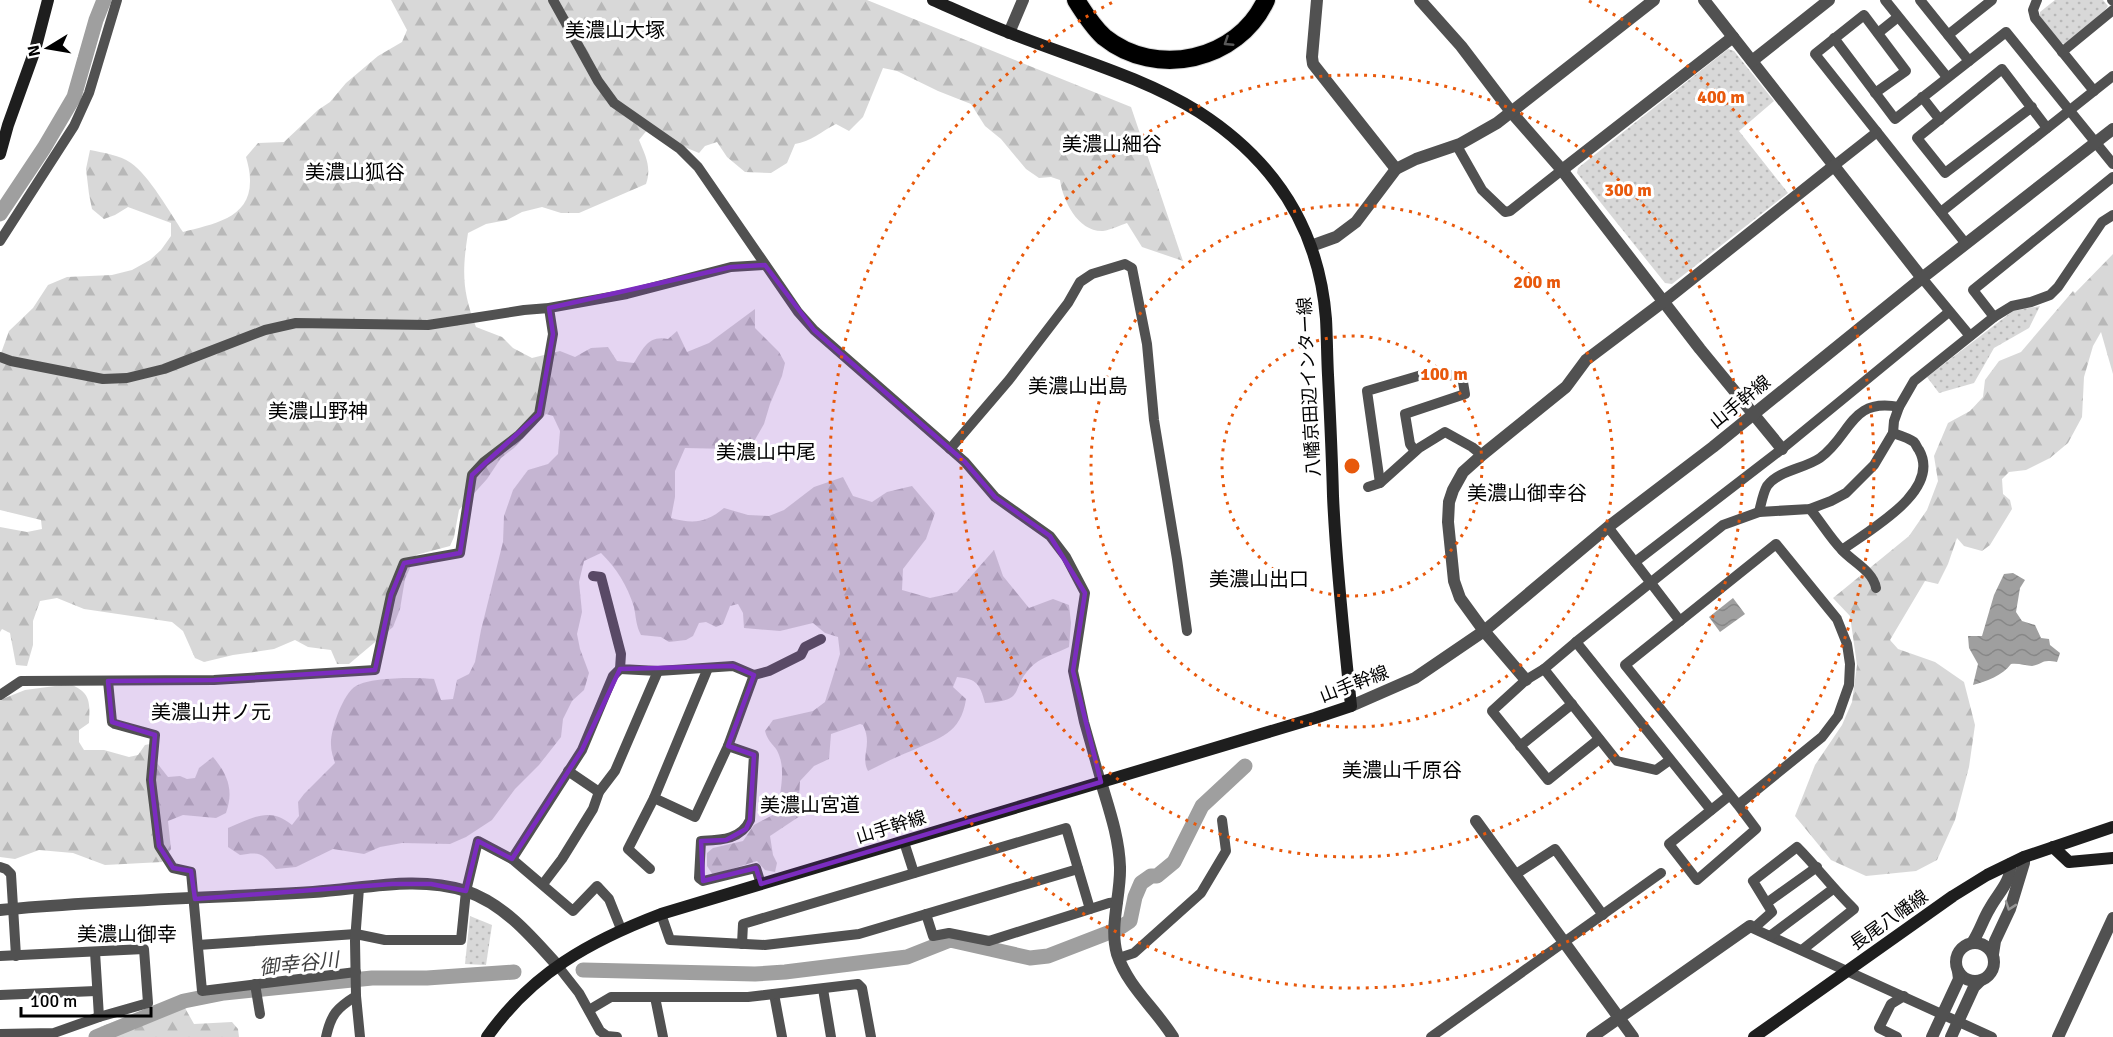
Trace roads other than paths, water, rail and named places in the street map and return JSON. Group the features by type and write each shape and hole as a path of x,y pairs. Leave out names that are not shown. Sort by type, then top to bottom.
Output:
{"highway":[{"path":"1076,0 1103,36 1118,46 1155,60 1174,61 1196,57 1232,41 1247,28 1261,11 1266,0"}],"main road":[{"path":"0,154 35,50 48,0"},
{"name":"八幡京田辺インター線","path":"933,0 1009,33 1113,70 1180,101 1234,137 1266,168 1291,202 1311,246 1326,317 1336,542 1351,706"},
{"name":"山手幹線","path":"487,1037 524,994 556,965 621,929 661,914 1351,706"},
{"name":"長尾八幡線","path":"1754,1037 1953,897 2024,857 2113,827"},
{"path":"2053,847 2070,862 2113,858"}],"street":[{"path":"0,241 74,126 89,93 117,0"},
{"path":"553,0 598,81 614,103 680,149 698,167 798,312 814,330 965,462 994,497 1050,536 1066,557 1085,593 1073,671 1084,722 1118,842 1120,867 1115,940 1119,958 1131,985 1164,1022 1173,1037"},
{"path":"1009,33 1023,0"},
{"path":"1317,0 1313,64 1396,170"},
{"path":"1420,0 1461,46 1512,113 1562,170 1782,449"},
{"path":"1311,246 1336,237 1356,222 1396,170 1416,159 1457,146 1512,113 1654,0"},
{"path":"1752,61 1829,0"},
{"path":"1885,0 1947,77"},
{"path":"1920,0 1969,61"},
{"path":"2037,0 2033,10 2035,18 2094,91"},
{"path":"1710,2 1733,37 1970,336"},
{"path":"1948,35 1985,2"},
{"path":"2062,52 2113,10"},
{"path":"1875,93 1906,71 1864,15 1815,54 1966,244"},
{"path":"1878,33 1899,17"},
{"path":"1834,38 1895,119 2006,32 2113,164"},
{"path":"1457,146 1482,190 1505,212 1510,211 1733,37"},
{"path":"2032,107 1945,173 1917,138 2002,69 2032,107 2047,128"},
{"path":"1941,213 2113,76"},
{"path":"1922,97 1940,120"},
{"name":"山手幹線","path":"1351,706 1415,678 1455,652 1608,527 2113,129"},
{"path":"1526,680 1460,598 1455,581 1448,522 1449,502 1463,472 1566,387 1586,360 1664,302 1877,132"},
{"path":"1994,317 1973,290 2113,177"},
{"path":"1599,739 1548,780 1492,711 1526,680 1544,669 1723,525 1759,512 1810,509 1846,493 1874,465 1893,433 1899,407 1914,381 1994,317 2012,306 2049,295 2058,287 2103,222 2113,215"},
{"path":"950,449 1009,380 1068,303 1080,282 1092,274 1125,264 1132,268 1147,344 1154,420 1187,631"},
{"path":"0,357 103,379 127,378 164,369 265,330 296,323 428,325 549,308 627,294 731,267 765,265"},
{"path":"0,695 21,681 214,680 375,670 391,595 404,563 460,553 472,475 484,462 519,435 539,414 553,334 549,308"},
{"path":"1635,562 1782,449 1949,312"},
{"path":"1380,483 1367,391 1425,374 1462,376 1465,394 1406,414 1410,444 1415,451"},
{"path":"1759,512 1767,487 1776,478 1820,458 1853,418 1870,407 1883,404 1899,407"},
{"path":"1368,487 1380,483 1415,451 1445,432 1482,454"},
{"path":"1842,550 1902,506 1917,490 1925,466 1921,454 1914,442 1893,433"},
{"path":"1810,509 1842,550 1868,573 1876,588"},
{"path":"1608,527 1680,621"},
{"path":"1730,795 1669,844 1697,880 1756,829 1738,805 1730,795 1625,665 1776,544 1837,619 1847,644 1850,664 1849,685 1838,716 1822,737 1738,805"},
{"path":"512,859 582,750 613,676 620,669 621,654 601,577 593,576"},
{"path":"620,669 658,670 734,666 754,675 769,671 801,655 805,647 821,639"},
{"path":"1576,642 1711,810"},
{"path":"650,869 628,849 654,798 708,668"},
{"path":"1544,669 1617,761 1656,770 1670,760"},
{"path":"543,884 562,859 593,809 599,792 615,771 658,670"},
{"path":"654,798 695,817 728,746 754,675"},
{"path":"108,681 112,722 155,735 152,780 159,846 173,868 191,872 202,991 356,982"},
{"path":"1520,746 1572,704"},
{"path":"728,746 754,755 750,820 746,829 726,840 701,842 699,878 703,881 756,868 761,884"},
{"path":"568,771 599,792"},
{"path":"1119,958 1134,953 1201,893 1226,851 1222,820"},
{"path":"1476,821 1633,1037"},
{"path":"742,944 744,924 1066,828 1090,909"},
{"path":"1790,837 1833,889 1854,909 1802,950"},
{"path":"198,945 356,934 385,940 461,940 466,891 478,841 512,859 573,911 597,886 609,899 621,929"},
{"path":"904,842 914,873"},
{"path":"1592,1037 1772,912 1768,902 1753,881 1797,847"},
{"path":"1516,874 1555,849 1603,915"},
{"path":"1951,1037 1974,987 1986,978 1994,967 1995,941 2010,909 2024,857"},
{"path":"1972,943 1990,908 2008,881 2010,864"},
{"path":"0,867 6,869 10,874 16,956"},
{"path":"1768,902 1817,867"},
{"path":"661,914 670,940 765,945 859,934 1078,869"},
{"path":"1431,1037 1661,873"},
{"path":"0,910 65,904 195,899 392,884 431,884 466,891 509,915 579,993 600,1031 606,1036 617,1037"},
{"path":"359,888 356,982 360,1037"},
{"path":"1770,936 1833,889"},
{"path":"926,914 933,936 949,933 989,940 1118,902"},
{"path":"2058,1037 2113,918"},
{"path":"1752,928 1992,1037"},
{"path":"1932,1037 1959,979 1956,966 1958,953 1966,944 1972,943 1984,945 1993,954"},
{"path":"0,956 144,949 148,1003 54,1033 0,1034"},
{"path":"95,952 99,1017"},
{"path":"1958,971 1967,980 1980,981"},
{"path":"326,1037 330,1021 356,982"},
{"path":"589,1010 611,997 748,997 858,984 862,988 871,1037"},
{"path":"256,988 260,1014"},
{"path":"823,988 831,1037"},
{"path":"0,995 96,991"},
{"path":"774,994 782,1037"},
{"path":"1897,1037 1879,1028 1891,1004 1904,996"},
{"path":"655,997 663,1037"}],"water":[{"path":"2013,573 2025,580 2020,588 2016,612 2022,621 2035,625 2041,638 2049,639 2050,645 2060,653 2057,662 2045,661 2032,666 2011,664 1999,675 1973,685 1978,664 1969,648 1968,636 1982,636 1994,595 2004,574"},
{"path":"1733,598 1745,614 1720,632 1709,617"}],"waterway":[{"path":"0,214 44,148 74,97 104,0"},
{"path":"583,970 755,974 785,972 907,957 950,940 1030,958 1048,956 1118,929 1130,921 1135,897 1141,883 1151,876 1157,876 1174,862 1202,806 1245,766"},
{"name":"御幸谷川","path":"96,1037 184,1001 224,993 372,978 427,978 514,972"}],"district":[{"name":"美濃山大塚","path":"615,30"},
{"name":"美濃山細谷","path":"1112,144"},
{"name":"美濃山狐谷","path":"355,172"},
{"name":"美濃山出島","path":"1078,386"},
{"name":"美濃山野神","path":"318,411"},
{"name":"美濃山中尾","path":"766,452"},
{"name":"美濃山御幸谷","path":"1527,493"},
{"name":"美濃山出口","path":"1259,579"},
{"name":"美濃山井ノ元","path":"211,712"},
{"name":"美濃山千原谷","path":"1402,770"},
{"name":"美濃山宮道","path":"810,805"},
{"name":"美濃山御幸","path":"127,934"}]}
